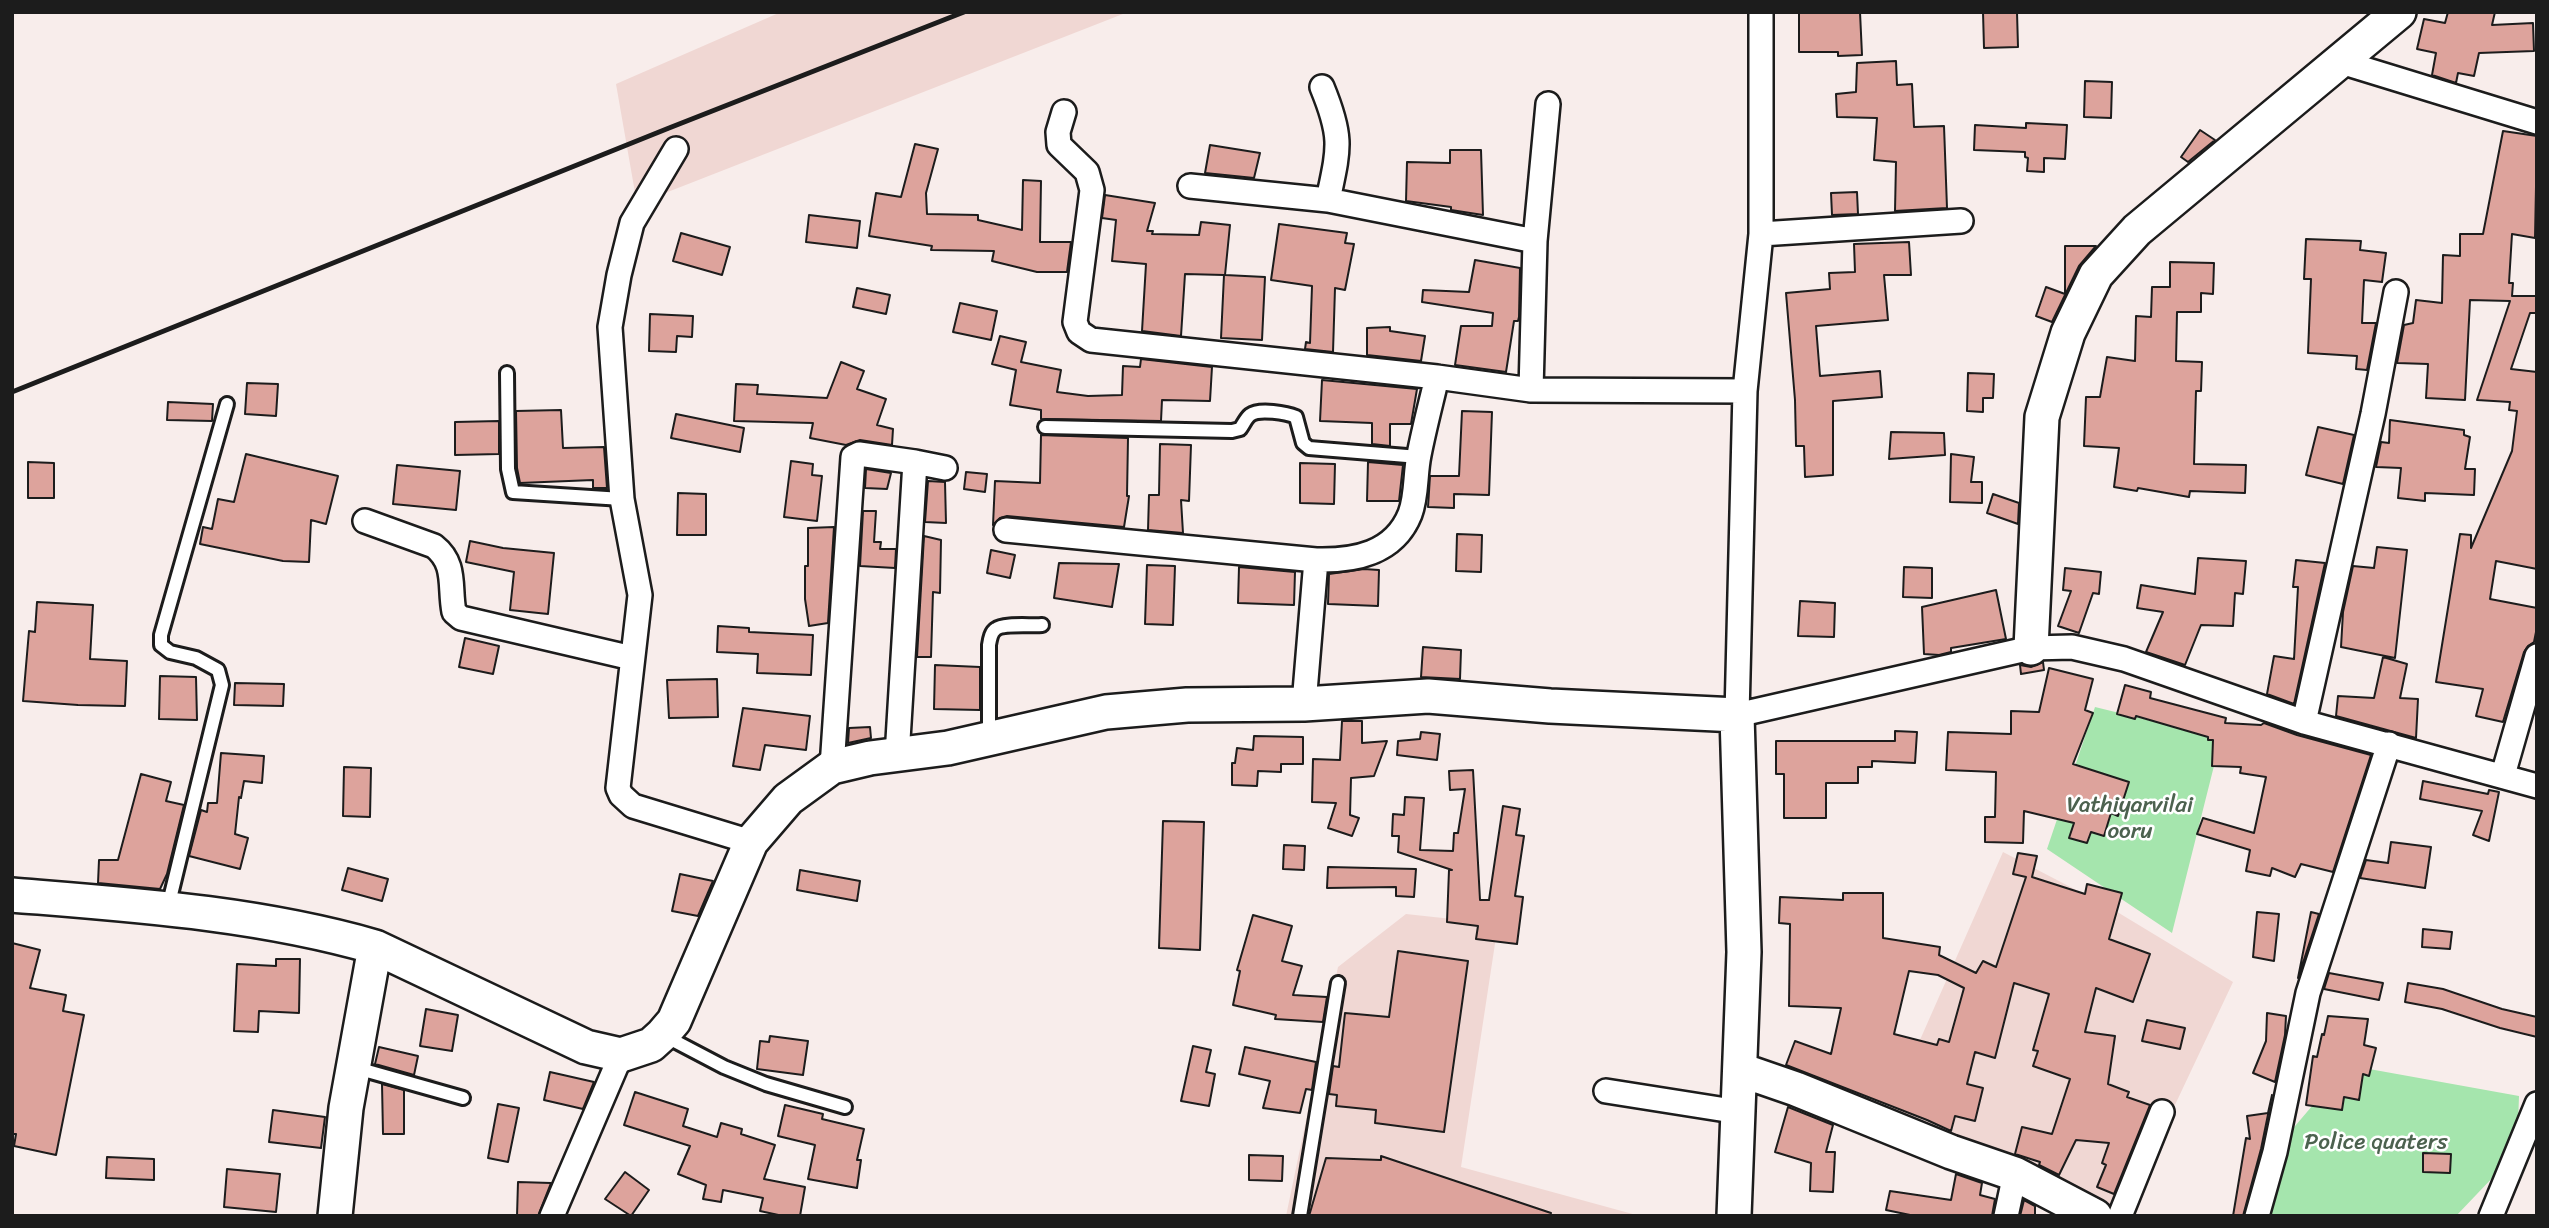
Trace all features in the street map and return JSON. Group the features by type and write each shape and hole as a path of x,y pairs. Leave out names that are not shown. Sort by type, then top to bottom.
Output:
{"street":[{"path":"1734,1216 1744,952 1737,715 1745,391 1762,234 1760,12"},
{"path":"2031,648 2042,417 2068,333 2096,275 2137,230 2399,12"},
{"path":"2339,61 2537,122"},
{"path":"1322,87 1337,132 1328,200"},
{"path":"1531,390 1535,241 1548,104"},
{"path":"1064,112 1058,132 1059,145 1087,172 1092,190 1075,322 1079,331 1091,340 1437,377 1531,390 1745,391"},
{"path":"676,149 632,223 610,327 622,499 640,595 618,781 621,795 633,806 751,842"},
{"path":"1191,187 1328,200 1535,241"},
{"path":"1762,234 1961,221"},
{"path":"2304,722 2373,414 2396,292"},
{"path":"1006,530 1316,560 1359,558 1394,540 1410,514 1419,457 1437,377"},
{"path":"832,767 853,457 859,454 945,468"},
{"path":"897,756 915,461"},
{"path":"365,521 434,547 443,553 449,563 454,612 461,618 632,658"},
{"path":"1304,704 1316,560"},
{"path":"12,895 168,907 302,929 375,947 586,1046 621,1055 652,1045 674,1021 751,842 788,799 832,767 870,758 948,748 1106,712 1187,705 1304,704 1428,696 1550,706 1737,715 2031,648 2072,647 2124,659 2304,722 2537,786"},
{"path":"2503,775 2537,656"},
{"path":"2258,1216 2275,1152 2308,993 2389,744"},
{"path":"335,1216 346,1108 375,947"},
{"path":"552,1216 621,1055"},
{"path":"1741,1070 1796,1089 1951,1152 2015,1174 2095,1216"},
{"path":"1606,1091 1739,1112"},
{"path":"2491,1216 2537,1104"},
{"path":"2120,1216 2162,1112"},
{"path":"2006,1216 2015,1174"}],"lane":[{"path":"507,373 508,468 513,492 622,499"},
{"path":"168,907 222,685 218,670 196,658 170,652 161,645 160,635 227,404"},
{"path":"1045,427 1232,431 1240,429 1255,412 1264,412 1296,418 1303,443 1309,448 1419,457"},
{"path":"989,739 991,635 996,628 1003,626 1042,625"},
{"path":"1300,1216 1338,983"},
{"path":"662,1035 724,1067 766,1084 845,1107"},
{"path":"353,1067 463,1098"}],"shaded area":[{"path":"781,12 1128,12 637,204 616,84"},
{"path":"2003,852 2109,907 2233,982 2123,1215 1889,1110"},
{"path":"1406,914 1498,924 1461,1167 1640,1216 1286,1216 1338,967"}],"green space":[{"name":"Vathiyarvilai ooru","path":"2095,707 2221,738 2172,933 2047,849"},
{"name":"Police quaters","path":"2347,1065 2519,1096 2517,1152 2456,1216 2263,1216 2284,1139"}],"building":[{"path":"1799,12 1860,12 1862,55 1838,56 1838,52 1799,52"},
{"path":"1983,12 2017,12 2018,47 1984,48"},
{"path":"2448,12 2495,12 2492,25 2533,23 2534,51 2479,53 2474,76 2458,73 2456,83 2432,75 2436,53 2417,49 2424,19 2445,23"},
{"path":"1896,61 1897,85 1912,84 1914,127 1944,126 1947,208 1895,211 1896,162 1874,160 1877,118 1837,117 1836,94 1856,92 1857,63"},
{"path":"2085,81 2112,82 2111,118 2084,117"},
{"path":"2026,123 2067,125 2065,159 2044,158 2044,172 2027,171 2028,158 2025,157 2025,152 1974,150 1975,125 2026,128"},
{"path":"2200,130 2215,140 2188,162 2181,157"},
{"path":"2503,131 2537,136 2535,238 2512,234 2509,283 2513,283 2512,296 2537,296 2537,313 2530,313 2511,369 2537,372 2537,569 2496,561 2490,599 2537,608 2537,627 2534,642 2524,652 2503,722 2476,716 2483,689 2436,682 2460,534 2471,535 2471,548 2512,451 2517,411 2509,410 2510,402 2477,400 2510,301 2470,300 2465,400 2426,398 2428,364 2397,363 2404,325 2413,323 2416,300 2442,303 2443,255 2460,256 2460,234 2483,234"},
{"path":"915,144 938,149 926,193 927,214 978,215 978,220 1022,230 1023,180 1041,181 1040,242 1071,242 1067,272 1037,272 992,261 994,251 931,250 932,246 869,236 876,193 901,197"},
{"path":"1210,145 1260,153 1254,178 1205,173"},
{"path":"1450,150 1481,150 1483,215 1451,210 1451,207 1406,201 1407,162 1450,163"},
{"path":"1857,192 1858,214 1832,215 1831,193"},
{"path":"1105,195 1155,203 1147,231 1153,231 1152,234 1199,235 1201,222 1230,225 1225,275 1265,277 1262,340 1221,338 1224,275 1185,274 1181,336 1142,331 1146,264 1112,261 1116,220 1102,218"},
{"path":"809,215 860,221 857,248 806,242"},
{"path":"1279,224 1347,233 1345,243 1354,244 1345,290 1335,288 1333,352 1305,349 1306,342 1310,343 1312,286 1271,280"},
{"path":"681,233 730,247 722,275 673,261"},
{"path":"2306,239 2361,241 2360,250 2386,253 2382,282 2364,280 2362,323 2376,323 2367,370 2356,369 2357,356 2308,353 2311,279 2304,279"},
{"path":"1909,242 1911,275 1884,275 1888,320 1816,326 1820,376 1880,371 1882,397 1833,401 1833,475 1805,477 1804,446 1796,446 1786,293 1830,289 1829,273 1855,272 1854,244"},
{"path":"2065,246 2096,246 2079,266 2052,322 2036,316 2046,287 2065,294"},
{"path":"1475,260 1520,268 1519,317 1518,321 1514,321 1506,372 1455,365 1461,326 1492,326 1493,313 1422,302 1423,290 1469,292"},
{"path":"2170,262 2214,263 2213,294 2201,293 2201,312 2177,312 2176,361 2202,362 2201,391 2196,391 2194,464 2246,465 2245,493 2190,491 2189,497 2138,488 2137,491 2114,487 2119,448 2084,446 2086,397 2100,397 2107,357 2135,361 2136,316 2151,317 2152,287 2170,287"},
{"path":"857,288 890,295 886,314 853,307"},
{"path":"960,303 997,311 991,340 953,332"},
{"path":"650,314 693,316 692,337 677,336 676,352 649,351"},
{"path":"1390,327 1390,331 1425,336 1421,361 1367,355 1367,328"},
{"path":"1000,336 1026,342 1021,362 1061,370 1057,392 1088,396 1122,395 1123,366 1140,367 1141,359 1212,367 1210,401 1162,400 1161,421 1041,419 1041,410 1010,405 1016,370 992,364"},
{"path":"841,362 864,371 857,389 886,399 877,425 893,429 892,445 860,440 846,445 810,438 813,423 734,421 736,384 758,385 757,394 827,398"},
{"path":"1968,373 1994,374 1993,398 1983,398 1983,412 1967,411"},
{"path":"1322,380 1417,389 1411,424 1390,424 1390,446 1372,444 1372,423 1320,421"},
{"path":"247,383 278,384 276,416 245,414"},
{"path":"168,402 213,404 212,421 167,420"},
{"path":"561,410 563,448 604,447 607,488 593,488 593,480 520,483 517,468 516,411"},
{"path":"1462,411 1492,412 1489,495 1454,494 1454,508 1428,507 1430,476 1459,476"},
{"path":"676,414 744,428 740,452 671,438"},
{"path":"2390,420 2464,430 2464,435 2470,437 2465,469 2475,469 2474,495 2425,493 2425,501 2398,498 2401,468 2376,467 2381,442 2389,443"},
{"path":"499,421 499,454 455,455 455,422"},
{"path":"2318,427 2354,435 2343,484 2306,475"},
{"path":"1891,432 1944,433 1945,455 1889,459"},
{"path":"1041,435 1128,438 1129,496 1124,527 1007,516 1000,518 993,525 995,481 1040,483"},
{"path":"1160,444 1191,445 1189,501 1181,500 1183,533 1148,530 1149,495 1159,495"},
{"path":"246,454 338,476 326,524 311,520 309,562 283,561 200,544 203,527 212,529 218,499 234,502"},
{"path":"1951,454 1974,457 1971,482 1982,482 1982,503 1950,502"},
{"path":"791,461 813,464 812,475 822,476 817,521 784,517"},
{"path":"28,462 54,463 54,498 28,498"},
{"path":"1368,462 1403,465 1399,501 1367,501"},
{"path":"1300,463 1335,464 1334,504 1300,503"},
{"path":"397,465 460,471 456,510 393,504"},
{"path":"866,469 891,473 887,489 865,488"},
{"path":"966,472 987,474 985,492 964,489"},
{"path":"928,481 945,482 946,523 925,522"},
{"path":"678,493 706,494 706,535 677,535"},
{"path":"1993,494 2019,503 2018,524 1987,513"},
{"path":"863,511 876,511 874,542 881,542 880,549 896,549 895,568 860,566"},
{"path":"834,527 828,623 809,626 805,599 808,528"},
{"path":"1457,534 1482,535 1481,572 1456,571"},
{"path":"924,536 941,540 940,593 933,592 931,657 917,657"},
{"path":"470,541 503,548 554,553 548,614 510,610 514,572 466,562"},
{"path":"2377,547 2407,550 2395,658 2341,647 2343,612 2353,566 2374,568"},
{"path":"991,550 1015,555 1010,578 987,573"},
{"path":"2198,558 2246,561 2243,594 2235,593 2233,626 2201,625 2185,665 2146,652 2163,612 2137,608 2141,585 2195,594"},
{"path":"2296,560 2325,563 2294,704 2267,694 2274,656 2294,659 2298,587 2293,587"},
{"path":"1059,563 1119,564 1112,607 1054,598"},
{"path":"1147,565 1175,566 1173,625 1145,624"},
{"path":"1239,567 1295,572 1294,605 1238,603"},
{"path":"1904,567 1932,568 1932,598 1903,597"},
{"path":"2065,568 2101,572 2099,594 2093,593 2079,633 2058,626 2071,591 2063,590"},
{"path":"1364,569 1379,570 1378,606 1328,604 1329,574"},
{"path":"1996,590 2006,639 1951,648 1951,652 1939,655 1924,654 1922,607"},
{"path":"1800,601 1835,603 1834,637 1798,636"},
{"path":"37,602 93,605 90,659 127,661 125,706 23,701 29,631 35,632"},
{"path":"718,626 749,628 749,632 813,635 811,675 757,673 758,654 717,652"},
{"path":"465,638 499,646 493,674 459,667"},
{"path":"1423,647 1461,650 1460,679 1421,677"},
{"path":"2383,657 2407,664 2400,698 2418,699 2416,738 2336,716 2338,696 2374,698"},
{"path":"2043,662 2044,670 2021,674 2020,665 2031,667"},
{"path":"935,665 980,667 980,710 934,709"},
{"path":"2049,668 2093,679 2085,710 2093,713 2073,764 2129,782 2118,816 2111,813 2104,836 2091,832 2087,843 2069,838 2074,823 2024,811 2023,843 1985,842 1985,817 1995,817 1996,772 1946,770 1948,732 2011,734 2011,711 2039,712"},
{"path":"160,676 196,677 197,720 159,719"},
{"path":"717,679 718,717 669,718 667,680"},
{"path":"235,683 284,684 283,706 234,705"},
{"path":"2125,685 2151,692 2150,698 2226,718 2225,723 2264,723 2371,755 2333,872 2301,864 2295,877 2272,868 2270,876 2246,871 2250,850 2197,834 2203,818 2254,833 2266,777 2240,773 2241,767 2212,766 2213,740 2208,740 2208,737 2136,716 2135,719 2117,714"},
{"path":"743,708 810,716 806,750 765,745 760,770 733,766"},
{"path":"1342,721 1362,721 1362,743 1387,741 1374,776 1351,778 1350,815 1359,818 1352,836 1328,828 1336,803 1312,802 1313,759 1340,760"},
{"path":"870,727 871,738 848,743 849,728"},
{"path":"1895,731 1917,732 1915,763 1872,761 1872,767 1858,767 1858,783 1826,783 1826,818 1784,818 1784,774 1776,774 1776,741 1895,741"},
{"path":"1421,732 1440,734 1437,760 1397,755 1398,741 1420,739"},
{"path":"1254,736 1303,737 1303,764 1281,764 1281,772 1258,771 1257,786 1232,785 1232,763 1235,763 1237,748 1253,750"},
{"path":"221,753 264,756 262,783 244,781 241,798 239,797 235,834 248,838 240,869 189,856 201,810 207,812 208,803 217,803"},
{"path":"344,767 371,768 370,817 343,816"},
{"path":"1473,770 1480,900 1489,900 1503,806 1520,809 1516,835 1524,836 1515,896 1523,897 1517,944 1476,939 1478,926 1447,922 1449,870 1452,870 1398,852 1399,836 1392,836 1393,814 1404,815 1405,797 1424,798 1420,850 1453,851 1454,833 1458,833 1465,789 1450,790 1449,771"},
{"path":"141,774 171,782 166,801 184,805 167,874 160,889 98,883 99,860 118,860"},
{"path":"2423,781 2488,794 2489,790 2499,792 2489,841 2473,835 2482,811 2420,799"},
{"path":"1163,821 1204,822 1200,950 1159,948"},
{"path":"2391,842 2431,847 2425,888 2360,878 2366,860 2388,863"},
{"path":"1284,845 1305,846 1304,870 1283,869"},
{"path":"2018,853 2037,856 2032,877 2085,894 2087,884 2122,893 2109,939 2150,954 2133,1002 2096,988 2085,1032 2115,1036 2108,1084 2129,1092 2127,1097 2150,1105 2114,1194 2097,1187 2106,1165 2102,1163 2109,1143 2076,1140 2059,1175 2039,1165 2040,1162 2015,1154 2022,1127 2052,1134 2070,1079 2033,1066 2038,1051 2033,1050 2049,994 2014,983 1995,1058 1975,1052 1967,1084 1983,1088 1975,1121 1955,1116 1951,1131 1786,1065 1795,1041 1831,1054 1841,1008 1789,1006 1790,924 1779,923 1780,897 1843,900 1843,893 1883,893 1883,938 1940,947 1939,955 1976,973 1983,961 1996,967 2026,877 2013,874","holes":["1909,971 1938,975 1964,988 1949,1042 1939,1039 1937,1045 1894,1034"]},
{"path":"1328,867 1416,869 1414,897 1396,896 1396,887 1327,888"},
{"path":"348,868 388,879 382,901 342,890"},
{"path":"800,870 860,881 857,901 797,890"},
{"path":"680,874 713,881 698,916 672,911"},
{"path":"2257,912 2279,914 2274,961 2253,957"},
{"path":"2311,912 2319,914 2298,978"},
{"path":"1253,915 1292,926 1282,961 1302,966 1293,995 1327,997 1323,1022 1275,1019 1276,1015 1233,1005 1240,971 1237,970"},
{"path":"2423,929 2452,932 2450,949 2422,947"},
{"path":"12,943 40,950 30,988 66,995 63,1011 84,1015 56,1155 14,1146 16,1134 12,1134"},
{"path":"1398,951 1468,961 1444,1132 1375,1123 1376,1110 1336,1106 1337,1095 1329,1094 1333,1066 1339,1067 1345,1013 1389,1017"},
{"path":"276,959 300,959 299,1013 259,1011 258,1032 234,1031 237,964 276,966"},
{"path":"2329,973 2383,983 2379,1000 2324,989"},
{"path":"2408,983 2443,989 2502,1009 2537,1017 2537,1037 2442,1009 2405,1002"},
{"path":"426,1009 458,1015 452,1051 420,1046"},
{"path":"2267,1013 2286,1016 2285,1035 2275,1082 2253,1073 2266,1041"},
{"path":"2328,1016 2368,1019 2364,1045 2376,1048 2369,1076 2363,1074 2359,1100 2344,1097 2342,1110 2306,1105 2313,1056 2317,1057"},
{"path":"2147,1020 2185,1028 2180,1049 2142,1041"},
{"path":"770,1036 808,1041 803,1075 757,1069 760,1041 769,1042"},
{"path":"1193,1046 1211,1050 1206,1072 1215,1074 1209,1106 1181,1101"},
{"path":"379,1047 418,1056 414,1075 375,1064"},
{"path":"1245,1047 1316,1062 1312,1090 1306,1089 1300,1113 1263,1108 1270,1081 1239,1074"},
{"path":"550,1072 594,1082 583,1109 544,1100"},
{"path":"382,1084 404,1090 404,1134 383,1134"},
{"path":"635,1092 688,1109 683,1126 717,1137 721,1123 742,1129 741,1134 775,1145 764,1179 805,1187 800,1216 783,1216 760,1211 763,1198 723,1190 721,1202 703,1199 706,1185 678,1174 690,1146 624,1125"},
{"path":"2272,1095 2261,1149 2243,1216 2233,1216 2246,1138 2250,1139 2247,1116 2268,1113"},
{"path":"498,1104 519,1108 508,1162 488,1158"},
{"path":"785,1105 823,1114 822,1119 864,1129 857,1160 861,1160 857,1188 808,1179 815,1145 778,1136"},
{"path":"1788,1107 1833,1125 1826,1152 1835,1152 1833,1192 1810,1191 1811,1163 1775,1152"},
{"path":"273,1110 325,1117 321,1148 269,1142"},
{"path":"2423,1153 2451,1154 2450,1173 2423,1172"},
{"path":"1249,1155 1283,1156 1282,1181 1249,1180"},
{"path":"1381,1156 1551,1213 1550,1216 1309,1216 1326,1158 1381,1160"},
{"path":"107,1157 154,1159 154,1180 106,1178"},
{"path":"227,1169 280,1174 276,1212 224,1207"},
{"path":"625,1172 649,1190 631,1216 605,1199"},
{"path":"1956,1174 1982,1183 1980,1195 1995,1199 1992,1216 1915,1216 1886,1210 1890,1191 1951,1200"},
{"path":"518,1182 551,1183 538,1216 517,1216"},
{"path":"2024,1200 2035,1206 2035,1216 2020,1216"}],"railway":[{"path":"12,392 964,12"}]}
